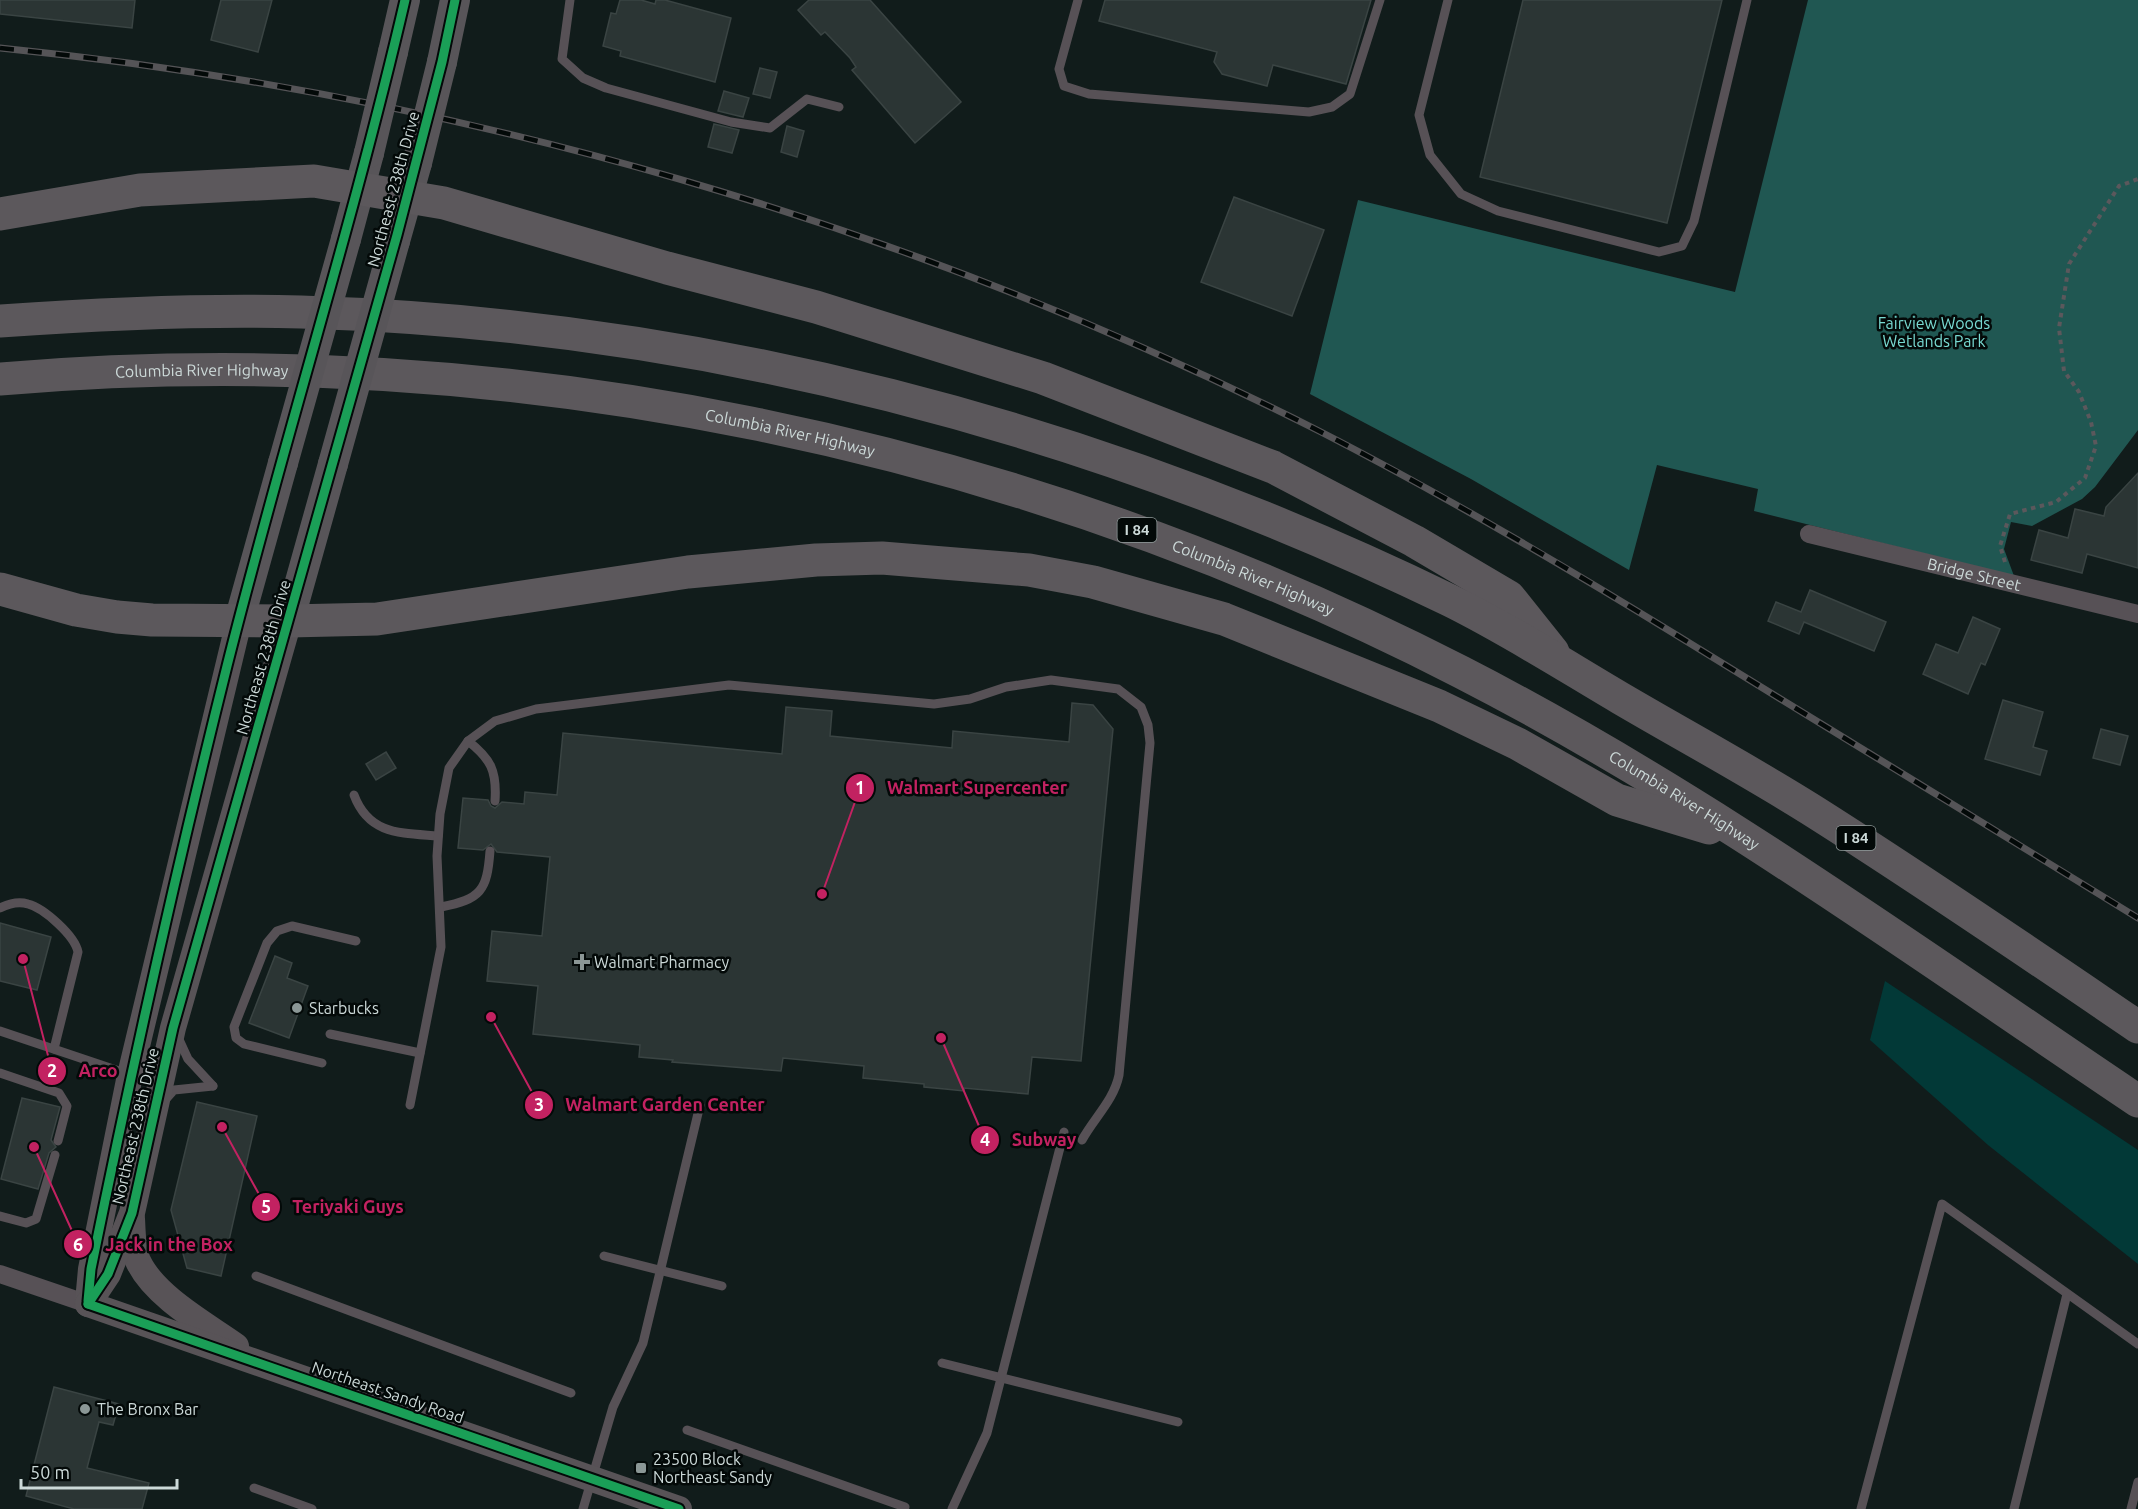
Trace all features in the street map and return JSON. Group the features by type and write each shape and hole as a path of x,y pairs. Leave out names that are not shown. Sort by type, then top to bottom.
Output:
{"highway":[{"name":"Northeast 238th Drive","path":"239,621 369,153 405,0"},
{"name":"Northeast 238th Drive","path":"289,621 417,163 455,0"},
{"path":"0,214 140,190 314,180 444,203 667,268 816,307 1043,378 1263,463 1340,500 1509,597 1563,665"},
{"name":"I 84","path":"0,321 158,312 298,312 480,323 634,343 727,358 859,386 1031,434 1135,467 1341,550 1455,603 1805,805 2138,1027"},
{"name":"Columbia River Highway","path":"0,379 110,372 265,370 406,375 502,384 702,413 843,442 933,465 1106,519 1194,551 1329,608 1447,665 1538,714 1663,786 1748,839 2138,1101"},
{"path":"0,589 76,610 117,617 152,620 289,621 377,619 688,572 816,560 882,558 1029,570 1143,595 1224,619 1439,706 1518,744 1617,800 1748,839"}],"main road":[{"name":"Northeast 238th Drive","path":"88,1304 91,1269 130,1075 239,621"},
{"name":"Northeast 238th Drive","path":"88,1304 108,1274 132,1213 152,1112 173,1028 289,621"},
{"path":"132,1213 133,1245 145,1273 168,1298 258,1362"},
{"name":"Northeast Sandy Road","path":"88,1304 679,1509"}],"street":[{"name":"Bridge Street","path":"1809,534 2138,614"},
{"name":"Northeast Sandy Road","path":"0,1274 88,1304"}],"lane":[{"path":"570,0 562,59 583,78 606,88 661,101 731,122 770,128 807,99 839,107"},
{"path":"1078,0 1059,69 1064,86 1074,91 1309,112 1332,107 1350,94 1380,0"},
{"path":"1448,0 1419,115 1430,155 1461,194 1498,211 1659,252 1682,246 1694,221 1747,0"},
{"path":"410,1105 441,947 437,856 449,768 468,741 495,721 536,709 729,685 934,704 970,699 1006,687 1051,680 1118,689 1141,707 1148,724 1150,743 1117,1088 1095,1116 1082,1140"},
{"path":"468,741 487,756 496,782 495,801"},
{"path":"354,795 360,811 373,824 387,830 438,836"},
{"path":"441,907 474,898 482,890 488,874 490,851"},
{"path":"0,908 21,902 32,905 74,940 78,952 54,1049"},
{"path":"322,1063 244,1044 236,1038 234,1028 267,943 277,930 292,926 356,941"},
{"path":"152,1112 174,1090 213,1086 188,1059 173,1028"},
{"path":"0,1031 130,1075"},
{"path":"330,1034 420,1053"},
{"path":"0,1072 59,1094 66,1106 58,1141"},
{"path":"583,1509 613,1407 643,1343 700,1106"},
{"path":"952,1509 987,1434 1064,1132"},
{"path":"0,1216 26,1223 36,1219 55,1155"},
{"path":"1861,1509 1942,1204 2138,1344"},
{"path":"604,1256 722,1286"},
{"path":"256,1276 571,1393"},
{"path":"2014,1509 2067,1294"},
{"path":"942,1363 1178,1422"},
{"path":"687,1430 906,1508"},
{"path":"2131,1509 2138,1482"},
{"path":"254,1488 312,1509"}],"path":[{"path":"2007,582 2007,571 2001,546 2010,514 2056,502 2080,485 2085,478 2096,446 2091,423 2079,392 2064,371 2059,328 2062,307 2069,264 2119,186 2138,178"}],"shaded area":[{"path":"1885,981 2138,1150 2138,1264 1988,1145 1870,1040"}],"green space":[{"name":"Fairview Woods Wetlands Park","path":"1808,0 2138,0 2138,430 2095,487 2082,499 2032,526 2011,522 2004,549 2014,576 1754,511 1758,489 1657,465 1629,570 1471,479 1310,394 1358,200 1735,292"}],"building":[{"path":"0,0 135,0 132,28 0,14"},
{"path":"221,0 272,0 258,52 211,40"},
{"path":"620,0 641,0 655,4 656,0 665,0 731,18 715,82 620,56 621,51 603,46 611,13 616,14"},
{"path":"809,0 870,0 961,102 915,143 852,70 856,67 850,58 825,32 821,35 798,10"},
{"path":"1105,0 1371,0 1346,84 1273,65 1267,86 1222,74 1214,62 1217,52 1099,21"},
{"path":"1523,0 1722,0 1667,223 1480,177"},
{"path":"760,68 777,72 770,98 753,94"},
{"path":"724,91 749,98 743,117 718,111"},
{"path":"714,124 739,130 732,153 708,147"},
{"path":"787,126 804,131 797,157 781,152"},
{"path":"1234,197 1324,230 1292,316 1201,282"},
{"path":"2138,473 2138,568 2087,554 2082,573 2031,560 2039,530 2068,538 2075,509 2104,516 2106,507"},
{"path":"1810,590 1886,622 1874,651 1804,622 1799,634 1768,621 1776,602 1801,612"},
{"path":"1973,617 2000,629 1985,665 1981,663 1968,694 1923,674 1936,644 1958,653"},
{"path":"2003,700 2043,712 2033,747 2047,751 2040,775 1985,759"},
{"path":"1072,703 1093,705 1113,729 1081,1061 1032,1057 1028,1094 924,1087 924,1084 863,1078 864,1066 783,1058 781,1071 639,1057 640,1045 533,1034 538,986 487,981 492,931 542,936 550,857 497,852 491,844 483,850 458,848 463,798 488,800 495,808 502,802 524,804 525,792 557,795 563,733 782,754 786,707 832,711 830,736 952,748 953,731 1069,742"},
{"path":"2101,729 2128,736 2120,765 2093,758"},
{"path":"386,752 396,768 376,780 366,764"},
{"path":"0,923 51,937 37,990 0,981"},
{"path":"275,956 292,963 287,978 308,986 289,1038 249,1023"},
{"path":"22,1098 60,1107 51,1140 56,1147 49,1153 38,1189 1,1179"},
{"path":"197,1102 257,1116 221,1276 187,1268 171,1210"},
{"path":"54,1387 119,1404 113,1425 99,1422 87,1468 149,1483 142,1509 74,1509 26,1496"}],"railway":[{"path":"0,48 172,69 343,98 511,135 678,179 843,231 1005,290 1165,357 1321,432 1412,480 1590,583 2138,918"}],"cycle path":[{"path":"88,1301 91,1269 123,1118 208,741 363,167 405,0"},
{"path":"88,1304 108,1274 132,1213 173,1028 397,235 442,62 455,0"},
{"path":"88,1304 679,1509"}],"place":[{"name":"Walmart Supercenter","path":"822,894"},
{"name":"Arco","path":"23,959"},
{"name":"Walmart Pharmacy","path":"582,962"},
{"name":"Starbucks","path":"297,1008"},
{"name":"Walmart Garden Center","path":"491,1017"},
{"name":"Subway","path":"941,1038"},
{"name":"Teriyaki Guys","path":"222,1127"},
{"name":"Jack in the Box","path":"34,1147"},
{"name":"The Bronx Bar","path":"85,1409"},
{"name":"23500 Block Northeast Sandy","path":"641,1468"}]}
